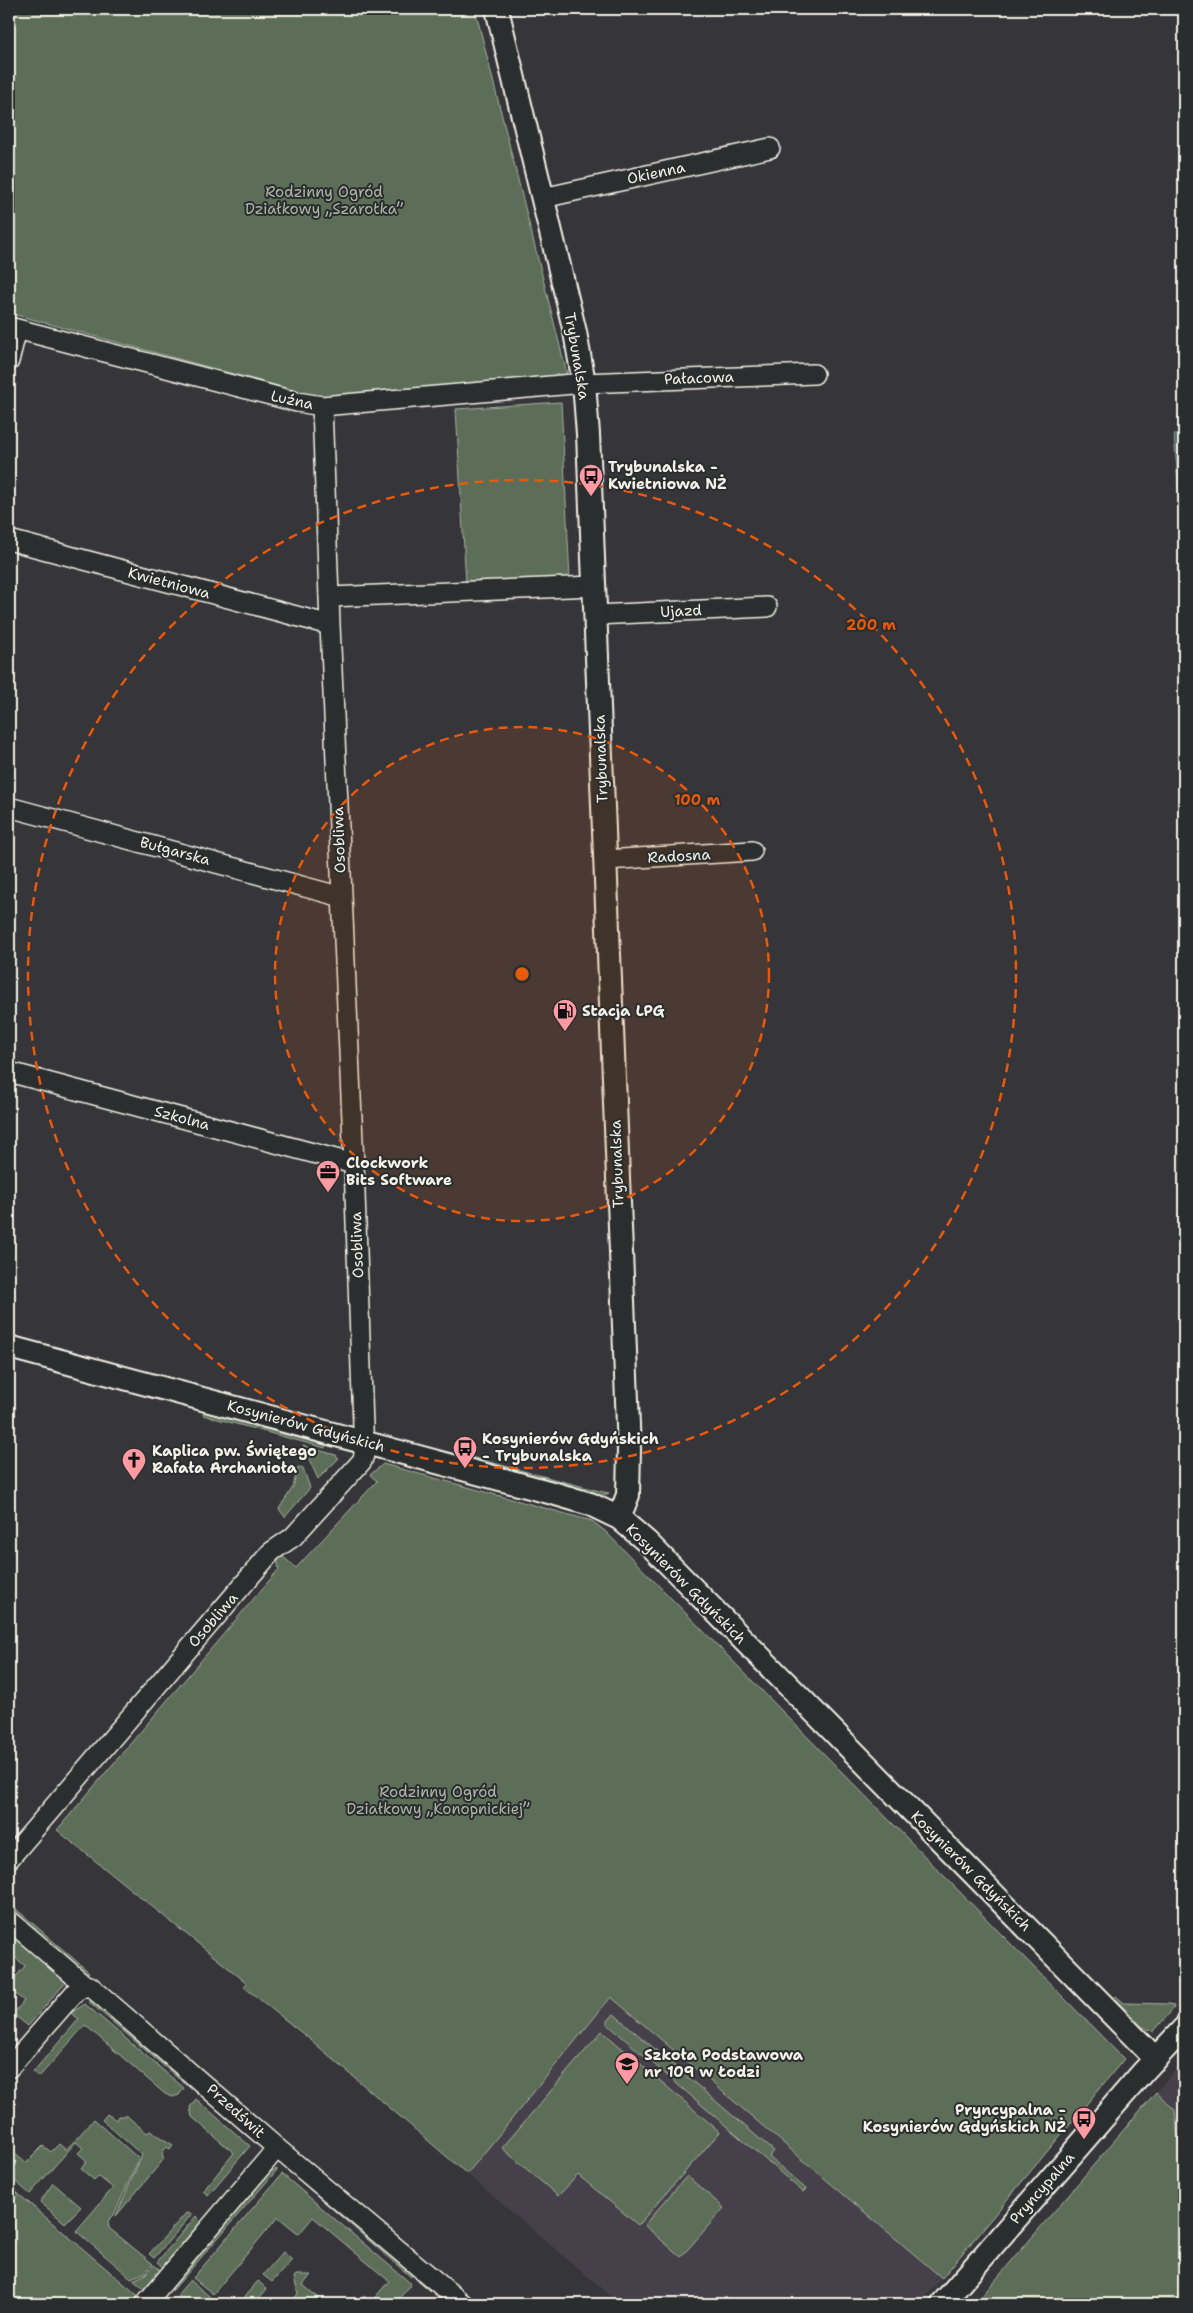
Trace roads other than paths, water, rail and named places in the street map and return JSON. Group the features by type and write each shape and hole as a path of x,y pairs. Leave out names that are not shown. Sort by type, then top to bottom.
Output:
{"street":[{"name":"Trybunalska","path":"497,9 575,332 584,383 596,615 629,1450 628,1495 619,1518"},
{"name":"Okienna","path":"542,198 770,148"},
{"name":"Luźna","path":"13,328 297,402 322,406 584,383"},
{"path":"9,361 13,328"},
{"name":"Pałacowa","path":"584,383 814,374"},
{"name":"Osobliwa","path":"9,1859 272,1552 293,1537 362,1461 365,1442 322,406"},
{"name":"Kwietniowa","path":"9,540 330,625"},
{"path":"330,597 594,586"},
{"name":"Ujazd","path":"596,615 767,607"},
{"name":"Bułgarska","path":"9,807 342,897"},
{"name":"Radosna","path":"605,860 752,851"},
{"name":"Szkolna","path":"9,1072 354,1164"},
{"name":"Kosynierów Gdyńskich","path":"9,1347 556,1494 590,1504 619,1518 654,1549 1156,2059"},
{"name":"Przedświt","path":"9,1920 86,1986 90,1986 141,2029 277,2148 463,2304"},
{"path":"9,2068 76,1991 86,1986"},
{"name":"Pryncypalna","path":"942,2304 1184,2028"},
{"path":"149,2303 277,2148"}],"water":[{"path":"1184,434 1184,505 1180,506 1174,435"}],"place":[{"name":"Trybunalska - Kwietniowa NŻ","path":"591,497"},
{"name":"Stacja LPG","path":"565,1032"},
{"name":"Clockwork Bits Software","path":"328,1193"},
{"name":"Kosynierów Gdyńskich - Trybunalska","path":"465,1469"},
{"name":"Kaplica pw. Świętego Rafała Archanioła","path":"134,1481"},
{"name":"Szkoła Podstawowa nr 109 w Łodzi","path":"627,2085"},
{"name":"Pryncypalna - Kosynierów Gdyńskich NŻ","path":"1084,2140"}],"park label":[{"name":"Rodzinny Ogród Działkowy „Szarotka”","path":"324,200"},
{"name":"Rodzinny Ogród Działkowy „Konopnickiej”","path":"438,1800"}]}
